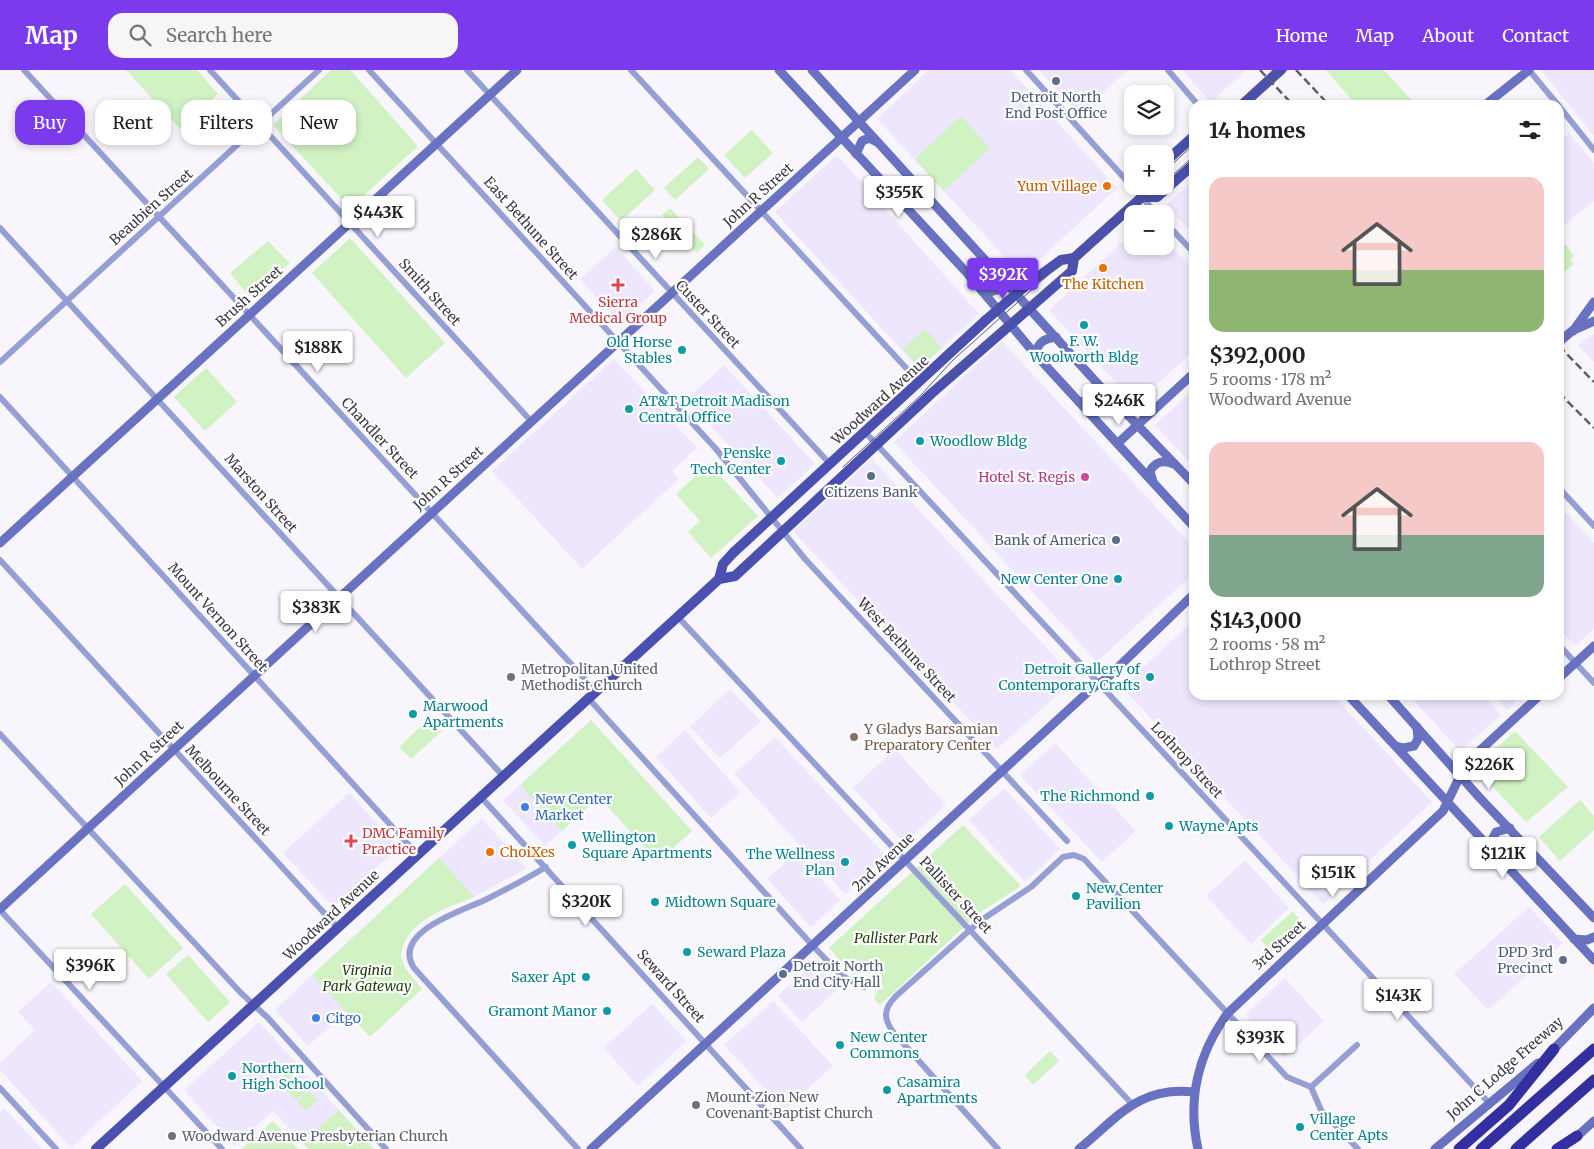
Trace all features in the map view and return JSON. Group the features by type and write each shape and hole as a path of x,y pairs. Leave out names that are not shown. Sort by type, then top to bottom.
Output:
{"highway":[{"path":"1481,1149 1594,1049"},
{"path":"1459,1149 1509,1105 1554,1050"},
{"path":"1516,1149 1594,1080"},
{"path":"1557,1149 1577,1136"}],"main road":[{"path":"1248,100 1281,70"},
{"path":"1174,154 1189,140"},
{"name":"Woodward Avenue","path":"1174,182 1189,169"},
{"name":"Woodward Avenue","path":"719,579 723,564 997,311 1061,260 1074,258 1139,195"},
{"name":"Woodward Avenue","path":"96,1149 719,579 735,576 876,444 1009,324 1072,271 1074,258"}],"street":[{"name":"Chandler Street","path":"24,70 431,512 813,946 842,976 864,987"},
{"name":"Smith Street","path":"210,70 238,100"},
{"name":"Beaubien Street","path":"272,113 319,70"},
{"name":"East Bethune Street","path":"369,70 716,449 771,518"},
{"name":"Custer Street","path":"467,70 830,464"},
{"name":"Brush Street","path":"0,543 517,70"},
{"path":"631,70 920,383"},
{"path":"779,70 982,291 997,311 1189,522"},
{"path":"812,70 1097,384 1189,479"},
{"name":"John R Street","path":"0,909 254,674 915,70"},
{"path":"1026,70 1124,173"},
{"path":"1168,70 1194,100"},
{"path":"1491,100 1529,70 1553,100"},
{"path":"1564,113 1594,150"},
{"name":"Smith Street","path":"272,137 531,421"},
{"path":"856,154 858,146 862,141 869,138 879,143"},
{"name":"Beaubien Street","path":"0,362 237,145"},
{"name":"Marston Street","path":"0,228 503,776"},
{"path":"1174,232 1189,248"},
{"path":"982,291 990,292 997,290 1000,276"},
{"path":"1564,338 1572,331 1594,302"},
{"path":"1572,331 1594,321"},
{"path":"1036,354 1040,343 1048,338 1056,338"},
{"path":"1118,443 1189,379"},
{"path":"1079,402 1088,401 1096,396 1097,384"},
{"name":"Mount Vernon Street","path":"0,398 417,854"},
{"name":"Lothrop Street","path":"865,432 1490,1104"},
{"path":"1154,484 1151,476 1153,467 1160,462 1174,464"},
{"path":"1564,493 1594,526"},
{"name":"West Bethune Street","path":"771,518 781,532 1067,842"},
{"name":"Melbourne Street","path":"0,560 337,928"},
{"name":"2nd Avenue","path":"591,1149 1099,684 1189,599"},
{"name":"Pallister Street","path":"678,617 1132,1104"},
{"path":"1564,673 1594,646"},
{"path":"1564,651 1594,683"},
{"path":"1353,700 1594,960"},
{"path":"1393,700 1460,776 1594,918"},
{"name":"3rd Street","path":"1194,1092 1204,1053 1228,1013 1443,811 1460,776 1475,755 1535,700"},
{"path":"1396,746 1403,748 1414,746 1418,738 1417,727"},
{"path":"0,734 253,1005 268,1018 386,1149"},
{"name":"Seward Street","path":"480,796 801,1149"},
{"path":"1491,849 1491,842 1496,832 1510,828"},
{"path":"998,1149 893,1032 885,1014 886,1008 895,997 991,912 1031,887 1063,857 1074,854 1084,859 1287,1077 1311,1087 1321,1110 1358,1149"},
{"path":"546,867 485,900 441,918 412,943 409,954 414,968 578,1149"},
{"path":"0,909 222,1149"},
{"path":"1574,938 1587,940 1594,937"},
{"name":"John C Lodge Freeway","path":"1435,1149 1554,1050 1594,1008"},
{"path":"1311,1087 1357,1045"},
{"path":"0,1088 56,1149"},
{"path":"1079,1149 1132,1104 1156,1093 1177,1091 1194,1092 1198,1149"},
{"path":"1564,1149 1594,1121"}],"shaded area":[{"path":"929,70 1010,70 1117,188 1022,276 877,119"},
{"path":"1039,70 1128,70 1079,114"},
{"path":"1182,70 1246,70 1213,100 1209,100"},
{"path":"1541,70 1594,70 1594,136 1544,74"},
{"path":"1569,133 1594,163 1594,201 1564,225 1564,138"},
{"path":"837,155 979,314 919,369 775,212"},
{"path":"1189,184 1189,230 1174,214 1174,205 1166,205"},
{"path":"1124,240 1124,255 1174,255 1174,249 1189,265 1189,355 1136,404 1049,310"},
{"name":"Sierra Medical Group","path":"616,247 655,291 620,323 580,279"},
{"path":"1594,334 1594,362 1578,345"},
{"path":"1002,341 1189,543 1189,578 1097,662 894,442"},
{"path":"614,359 697,448 672,471 679,479 582,569 492,471"},
{"path":"724,365 815,464 778,498 691,405 689,397"},
{"path":"1189,394 1189,462 1155,425"},
{"path":"872,459 1075,679 997,749 793,531"},
{"path":"1564,510 1594,543 1594,629 1575,646 1564,634"},
{"path":"1189,625 1189,700 1338,700 1432,802 1323,904 1122,687"},
{"path":"730,689 761,721 720,758 690,727"},
{"path":"1414,700 1488,700 1501,715 1460,751"},
{"path":"1498,700 1518,700 1507,710"},
{"path":"685,730 740,792 711,818 656,757"},
{"name":"The Wellness Plan","path":"775,737 886,856 845,894 734,774"},
{"path":"1055,743 1136,831 1102,862 1020,775"},
{"path":"895,749 946,805 904,843 853,788"},
{"name":"New Center Market","path":"520,785 562,831 545,846 503,800"},
{"path":"1004,788 1060,849 1025,882 969,820"},
{"name":"DMC Family Practice","path":"349,793 399,847 333,907 283,853"},
{"path":"482,819 527,868 474,897 439,858"},
{"name":"The Wellness Plan","path":"797,852 840,900 811,927 767,879"},
{"path":"1245,860 1289,908 1251,944 1206,896"},
{"path":"1529,907 1563,943 1488,1010 1454,974"},
{"path":"814,963 838,989 802,1022 778,996"},
{"path":"312,975 346,1011 308,1046 275,1010"},
{"path":"1285,978 1324,1021 1284,1058 1245,1015"},
{"path":"51,982 142,1081 71,1148 0,1070 0,1063 35,1030 18,1012"},
{"path":"773,1001 833,1066 784,1110 724,1045"},
{"path":"652,1004 686,1041 638,1086 604,1048"},
{"path":"259,1022 339,1110 302,1142 273,1111 234,1146 184,1090"},
{"path":"4,1108 42,1149 0,1149 0,1112"}],"green space":[{"path":"126,70 197,70 218,94 211,100 181,100 180,129 171,119 171,100 153,100"},
{"path":"331,70 350,70 418,146 350,208 292,145 356,145 356,100 299,100"},
{"path":"1326,70 1384,70 1411,100 1352,100"},
{"path":"282,116 282,135 273,125"},
{"path":"961,116 990,148 944,191 915,159"},
{"path":"752,130 773,153 745,178 724,155"},
{"path":"698,157 709,169 675,200 664,188"},
{"path":"636,169 655,190 621,221 602,200"},
{"path":"670,208 705,245 697,253 662,215"},
{"path":"350,238 445,343 406,378 312,273"},
{"path":"268,241 290,263 250,297 230,273"},
{"path":"1564,245 1574,256 1570,259 1574,264 1564,272"},
{"path":"925,329 942,348 920,368 903,349"},
{"path":"206,368 237,402 205,431 174,397"},
{"path":"709,464 758,516 711,558 688,532 700,521 676,494"},
{"path":"430,718 442,731 411,759 399,747"},
{"path":"591,720 692,831 658,862 599,797 562,831 520,785"},
{"path":"1515,731 1568,787 1526,822 1477,770 1481,762"},
{"path":"1580,800 1594,816 1594,830 1560,861 1539,837"},
{"name":"Pallister Park","path":"963,825 1021,886 979,913 879,1004 874,998 879,988 877,978 867,972 852,974 829,948"},
{"name":"Virginia Park Gateway","path":"439,858 474,897 440,911 418,925 409,934 401,957 405,968 422,989 370,1037 312,975"},
{"path":"125,884 183,948 149,979 91,914"},
{"path":"1293,911 1300,920 1300,925 1271,952 1261,940"},
{"path":"188,955 230,1002 208,1022 166,974"},
{"path":"1050,1051 1059,1061 1033,1085 1025,1075"},
{"path":"290,1070 307,1090 296,1100 278,1080"},
{"path":"309,1091 318,1100 306,1111 297,1101"},
{"path":"339,1110 374,1149 308,1149 302,1142"},
{"path":"273,1121 298,1149 242,1149"}],"tram line":[{"path":"1240,100 1273,70"},
{"path":"1254,100 1287,70"},
{"path":"1174,163 1189,149"},
{"path":"1174,174 1189,160"},
{"path":"843,467 921,395 953,360 1138,195"},
{"path":"939,384 1151,195"}],"railway":[{"path":"1260,70 1288,100"},
{"path":"1296,70 1324,100"},
{"path":"1564,351 1594,382"},
{"path":"1564,398 1594,428"}],"place":[{"name":"Detroit North End Post Office","path":"1056,81"},
{"name":"Yum Village","path":"1107,186"},
{"name":"The Kitchen","path":"1103,268"},
{"name":"Sierra Medical Group","path":"618,285"},
{"name":"F. W. Woolworth Bldg","path":"1084,325"},
{"name":"Old Horse Stables","path":"682,350"},
{"name":"AT&T Detroit Madison Central Office","path":"629,409"},
{"name":"Woodlow Bldg","path":"920,441"},
{"name":"Penske Tech Center","path":"781,461"},
{"name":"Citizens Bank","path":"871,476"},
{"name":"Hotel St. Regis","path":"1085,477"},
{"name":"Bank of America","path":"1116,540"},
{"name":"New Center One","path":"1118,579"},
{"name":"Metropolitan United Methodist Church","path":"511,677"},
{"name":"Detroit Gallery of Contemporary Crafts","path":"1150,677"},
{"name":"Marwood Apartments","path":"413,714"},
{"name":"Y Gladys Barsamian Preparatory Center","path":"854,737"},
{"name":"The Richmond","path":"1150,796"},
{"name":"New Center Market","path":"525,807"},
{"name":"Wayne Apts","path":"1169,826"},
{"name":"DMC Family Practice","path":"351,841"},
{"name":"Wellington Square Apartments","path":"572,845"},
{"name":"ChoiXes","path":"490,852"},
{"name":"The Wellness Plan","path":"845,862"},
{"name":"New Center Pavilion","path":"1076,896"},
{"name":"Midtown Square","path":"655,902"},
{"name":"Seward Plaza","path":"687,952"},
{"name":"DPD 3rd Precinct","path":"1563,960"},
{"name":"Detroit North End City Hall","path":"783,974"},
{"name":"Saxer Apt","path":"586,977"},
{"name":"Gramont Manor","path":"607,1011"},
{"name":"Citgo","path":"316,1018"},
{"name":"New Center Commons","path":"840,1045"},
{"name":"Northern High School","path":"232,1076"},
{"name":"Casamira Apartments","path":"887,1090"},
{"name":"Mount Zion New Covenant Baptist Church","path":"696,1105"},
{"name":"Village Center Apts","path":"1300,1127"},
{"name":"Woodward Avenue Presbyterian Church","path":"172,1136"}]}
